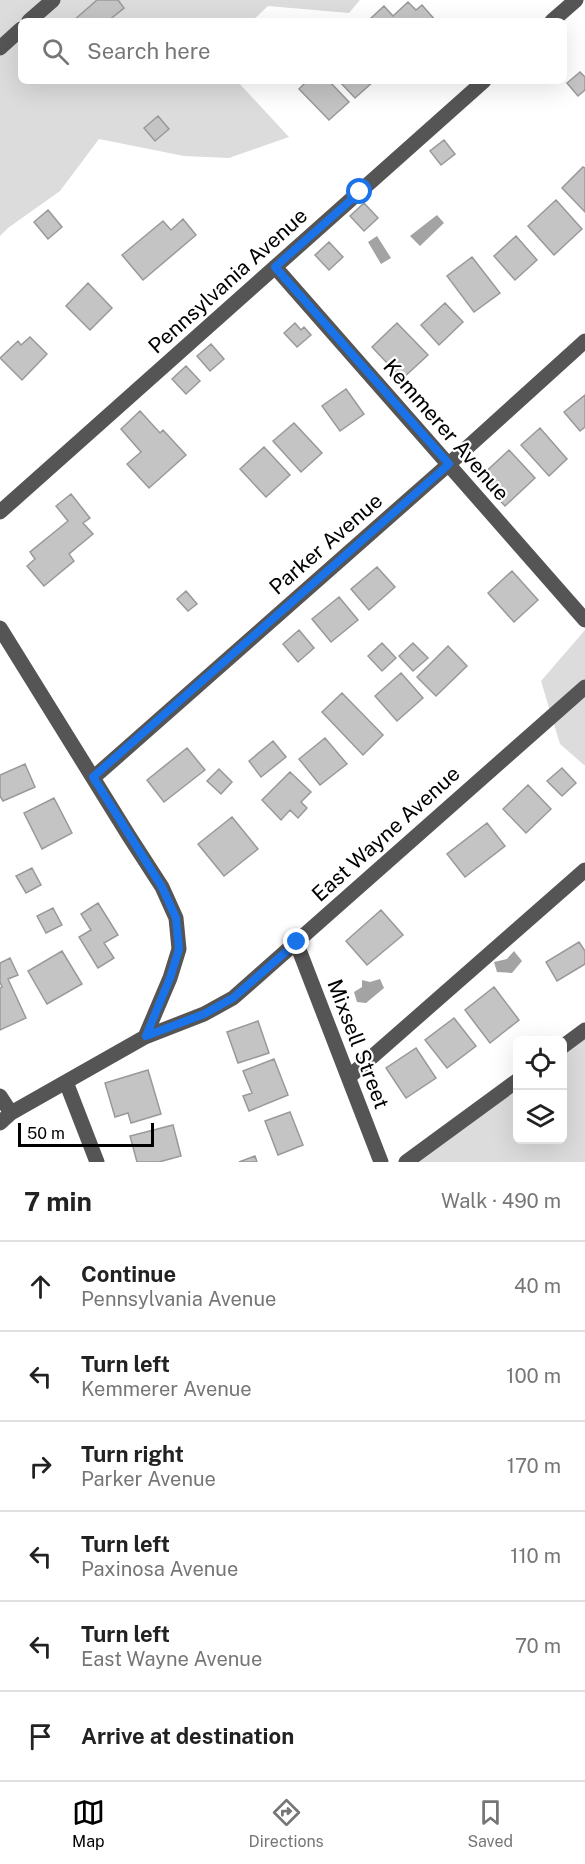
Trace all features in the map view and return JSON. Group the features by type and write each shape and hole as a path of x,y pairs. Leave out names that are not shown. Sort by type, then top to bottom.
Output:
{"street":[{"path":"32,18 53,0"},
{"path":"555,18 576,0"},
{"path":"0,48 18,31"},
{"name":"Pennsylvania Avenue","path":"0,512 481,84"},
{"name":"Kemmerer Avenue","path":"275,267 585,620"},
{"name":"Parker Avenue","path":"93,777 449,464 585,341"},
{"path":"0,628 162,887 176,918 179,949 170,978 146,1036"},
{"name":"East Wayne Avenue","path":"6,1118 146,1036 204,1014 233,998 585,687"},
{"path":"348,1077 585,870"},
{"name":"Mixsell Street","path":"297,942 381,1162"},
{"path":"567,1043 585,1030"},
{"path":"66,1082 97,1162"},
{"path":"406,1162 513,1084"},
{"path":"0,1096 6,1118"}],"shaded area":[{"path":"0,0 360,0 349,13 268,6 255,18 18,18 18,84 240,84 289,137 229,158 184,156 99,139 60,191 0,236"},
{"path":"437,215 444,223 420,246 410,236"},
{"path":"377,236 391,258 381,264 368,242"},
{"path":"585,630 584,765 560,744 541,681"},
{"path":"514,951 522,961 512,973 497,972 494,962 507,959"},
{"path":"380,979 384,988 366,1003 357,1002 354,992 362,987 362,980 370,982"},
{"path":"585,1038 585,1162 418,1162 513,1092 513,1144 567,1144 567,1052"}],"building":[{"path":"97,0 118,0 124,8 112,18 76,18"},
{"path":"408,2 416,10 422,5 433,18 371,18 384,6 393,16"},
{"path":"580,72 585,77 585,90 578,96 567,83"},
{"path":"304,84 332,84 349,102 329,120 299,89"},
{"path":"342,84 371,84 355,98"},
{"path":"158,116 169,129 155,141 144,128"},
{"path":"444,140 455,154 441,165 430,151"},
{"path":"583,167 585,168 585,212 562,188"},
{"path":"556,200 582,229 554,255 528,226"},
{"path":"364,203 378,218 364,231 350,216"},
{"path":"48,210 62,227 48,239 34,222"},
{"path":"183,219 196,235 143,280 122,255 163,221 171,230"},
{"path":"516,236 537,260 515,280 494,256"},
{"path":"329,242 343,257 329,270 315,255"},
{"path":"472,257 500,293 474,312 447,276"},
{"path":"88,283 112,308 90,330 66,306"},
{"path":"445,303 463,322 439,345 421,325"},
{"path":"295,323 301,330 304,327 311,335 297,347 284,333"},
{"path":"397,323 428,355 402,379 372,347"},
{"path":"30,337 47,354 22,380 0,358 18,341 21,345"},
{"path":"211,344 224,359 210,371 197,356"},
{"path":"186,366 200,381 186,394 172,379"},
{"path":"346,389 364,414 340,431 322,406"},
{"path":"585,395 585,427 580,431 564,412"},
{"path":"140,411 160,433 163,430 186,455 149,488 127,464 141,452 121,429"},
{"path":"294,423 322,453 301,472 273,441"},
{"path":"540,428 567,459 549,476 521,445"},
{"path":"264,447 290,475 266,497 240,469"},
{"path":"509,450 535,478 505,506 479,478"},
{"path":"71,494 90,518 83,523 93,534 69,554 74,561 44,586 27,566 35,559 30,552 68,521 56,506"},
{"path":"377,567 395,587 369,610 351,589"},
{"path":"512,571 538,600 514,622 488,593"},
{"path":"186,591 197,604 188,611 177,599"},
{"path":"339,597 358,620 331,642 312,619"},
{"path":"299,630 314,648 298,662 283,644"},
{"path":"382,643 396,658 382,671 368,656"},
{"path":"413,643 428,658 413,671 399,656"},
{"path":"448,646 467,666 436,696 417,677"},
{"path":"401,673 423,698 397,721 375,696"},
{"path":"342,693 383,735 363,755 322,712"},
{"path":"325,738 347,764 320,785 299,759"},
{"path":"273,741 286,757 261,777 249,761"},
{"path":"187,748 205,770 164,802 147,780"},
{"path":"25,764 35,787 3,801 0,796 0,775"},
{"path":"562,768 576,783 562,796 547,781"},
{"path":"219,769 232,782 221,794 207,781"},
{"path":"290,772 311,792 301,802 307,808 298,818 290,810 281,820 262,800"},
{"path":"528,785 551,809 526,833 503,809"},
{"path":"54,798 72,833 42,849 24,813"},
{"path":"232,817 258,849 224,876 198,844"},
{"path":"487,823 505,846 465,877 447,854"},
{"path":"32,868 41,885 26,893 16,876"},
{"path":"98,903 118,935 104,943 114,958 98,968 79,937 91,930 81,914"},
{"path":"53,908 62,925 46,933 37,916"},
{"path":"381,910 403,935 367,965 346,941"},
{"path":"579,942 585,951 585,964 557,981 546,962"},
{"path":"62,951 82,984 47,1004 28,971"},
{"path":"10,958 18,975 8,979 26,1018 0,1030 0,988 2,987 0,963"},
{"path":"494,987 519,1020 490,1043 465,1010"},
{"path":"454,1018 476,1046 447,1068 425,1040"},
{"path":"258,1021 269,1053 238,1063 227,1032"},
{"path":"416,1048 436,1078 406,1098 386,1068"},
{"path":"274,1059 288,1095 249,1111 243,1096 252,1093 243,1071"},
{"path":"148,1070 161,1114 131,1123 128,1113 115,1117 105,1083"},
{"path":"290,1112 303,1145 278,1155 265,1121"},
{"path":"173,1125 181,1156 159,1162 137,1162 130,1136"},
{"path":"255,1156 257,1162 239,1162"}],"route":[{"path":"297,942 233,998 204,1014 146,1036 170,978 179,949 176,918 162,887 93,777 449,464 275,267 360,192"}]}
